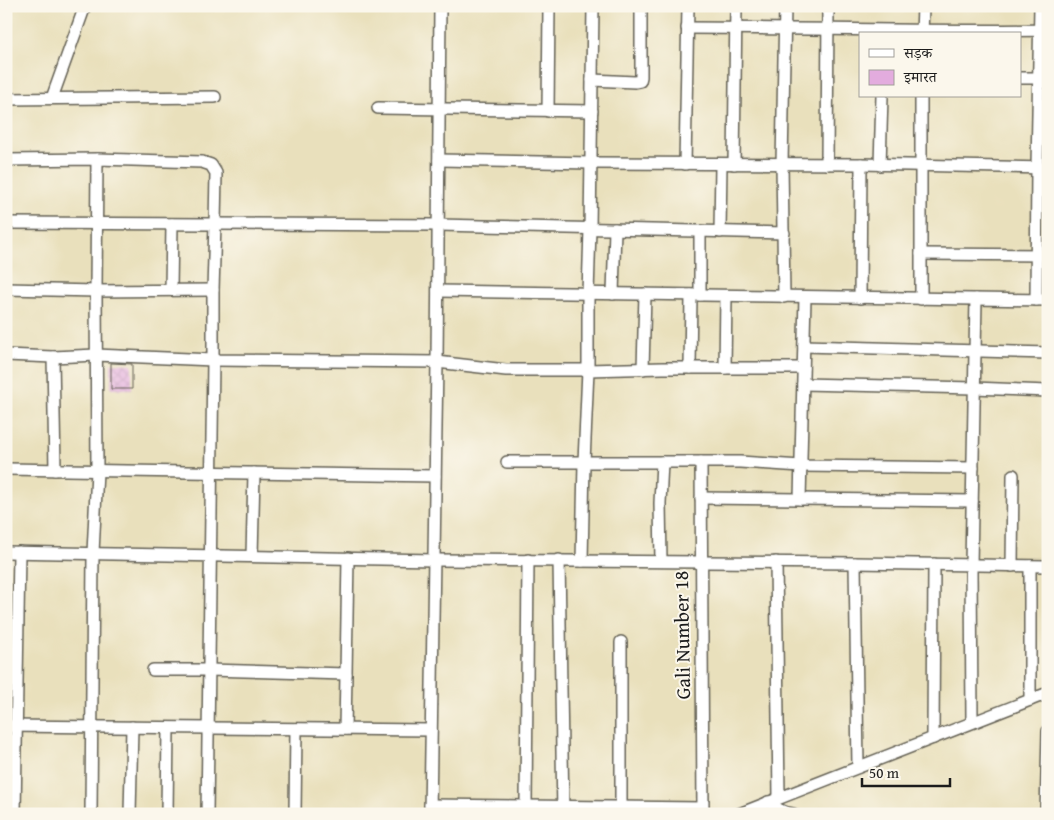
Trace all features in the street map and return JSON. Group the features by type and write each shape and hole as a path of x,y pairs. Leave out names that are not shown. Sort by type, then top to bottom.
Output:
{"street":[{"path":"52,98 85,6"},
{"path":"440,6 438,291 430,810 526,806 563,810 703,811"},
{"path":"548,111 549,6"},
{"path":"582,561 588,370 593,6"},
{"path":"592,80 640,81 641,6"},
{"path":"685,164 688,6"},
{"path":"734,164 736,6"},
{"path":"784,297 782,164 785,6"},
{"path":"827,164 828,6"},
{"path":"922,32 923,6"},
{"path":"438,291 1042,300 1044,30 1040,6"},
{"path":"687,28 784,28 884,32 1044,30"},
{"path":"1022,78 1043,78"},
{"path":"6,99 216,97"},
{"path":"880,164 882,98"},
{"path":"920,299 922,98"},
{"path":"378,108 592,112"},
{"path":"6,160 97,159 202,162 211,165 216,173 207,814"},
{"path":"91,814 93,553 97,470 97,159"},
{"path":"439,160 685,164 880,164 1042,168"},
{"path":"720,232 721,164"},
{"path":"860,298 861,164"},
{"path":"6,223 438,225 784,233"},
{"path":"171,290 172,224"},
{"path":"613,294 615,229"},
{"path":"690,368 700,231"},
{"path":"920,254 1042,255"},
{"path":"6,289 96,291 213,290"},
{"path":"643,369 645,294"},
{"path":"725,368 726,296"},
{"path":"800,500 805,297"},
{"path":"972,722 971,565 976,299"},
{"path":"804,346 1048,353"},
{"path":"6,355 213,360 437,362 506,370 803,368"},
{"path":"53,357 55,470"},
{"path":"803,384 1048,391"},
{"path":"507,462 740,462 801,466 973,468"},
{"path":"661,561 660,503 662,462"},
{"name":"Gali Number 18","path":"700,462 703,811"},
{"path":"6,469 435,476"},
{"path":"252,556 254,473"},
{"path":"1012,566 1013,475"},
{"path":"701,498 972,501"},
{"path":"6,552 434,560 1048,566"},
{"path":"14,814 11,726 18,552"},
{"path":"345,729 348,558"},
{"path":"526,806 528,560"},
{"path":"559,560 563,810"},
{"path":"776,562 774,800 778,810 793,814"},
{"path":"855,563 858,767"},
{"path":"933,738 934,564"},
{"path":"1030,566 1030,700"},
{"path":"621,642 621,810"},
{"path":"153,670 346,674"},
{"path":"738,814 753,811 774,800 1048,693"},
{"path":"11,726 431,730"},
{"path":"130,814 132,727"},
{"path":"167,814 168,728"},
{"path":"295,814 296,729"},
{"path":"1046,814 1048,730"}],"building":[{"path":"111,363 132,364 132,389 111,389"}]}
